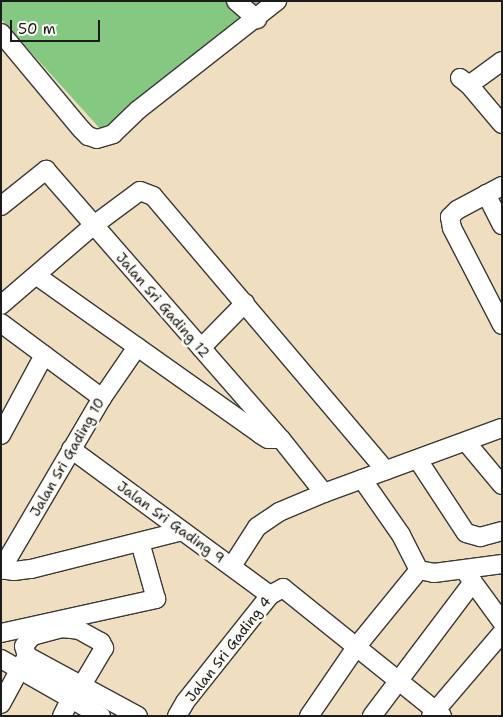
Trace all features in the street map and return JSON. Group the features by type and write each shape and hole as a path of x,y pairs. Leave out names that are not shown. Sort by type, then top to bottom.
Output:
{"street":[{"path":"236,1 257,19"},
{"path":"1,34 81,129 88,136 97,140 113,134 138,110 257,19 277,1"},
{"path":"502,61 464,81 502,124"},
{"name":"Jalan Sri Gading 12","path":"1,206 46,170 281,439 324,493"},
{"path":"502,224 494,190 457,210 450,217 452,228 502,325"},
{"path":"1,305 94,225 140,191 153,196 386,471"},
{"path":"37,276 260,434 268,439 281,439"},
{"path":"201,348 245,303"},
{"path":"1,322 102,398"},
{"name":"Jalan Sri Gading 10","path":"1,569 102,398 137,347"},
{"path":"1,435 44,355"},
{"path":"232,566 257,527 280,512 324,493 502,428"},
{"path":"466,442 502,485"},
{"name":"Jalan Sri Gading 9","path":"71,450 232,566 277,591 357,646 436,714"},
{"path":"418,460 466,533 480,537 502,531"},
{"path":"362,479 401,535 419,570"},
{"path":"1,569 14,571 31,569 182,531"},
{"path":"1,633 156,599 140,542"},
{"path":"419,570 469,576 502,564"},
{"path":"309,716 357,646 419,570"},
{"path":"469,576 502,622"},
{"path":"372,716 469,576"},
{"name":"Jalan Sri Gading 4","path":"178,716 185,702 277,591"},
{"path":"1,704 24,662 24,646 32,636 61,628 79,630 101,642 104,648 62,716"},
{"path":"436,714 502,633"},
{"path":"1,658 24,662 76,692 138,716"},
{"path":"76,692 101,716"}],"green space":[{"path":"1,1 262,1 103,132 1,19"}]}
